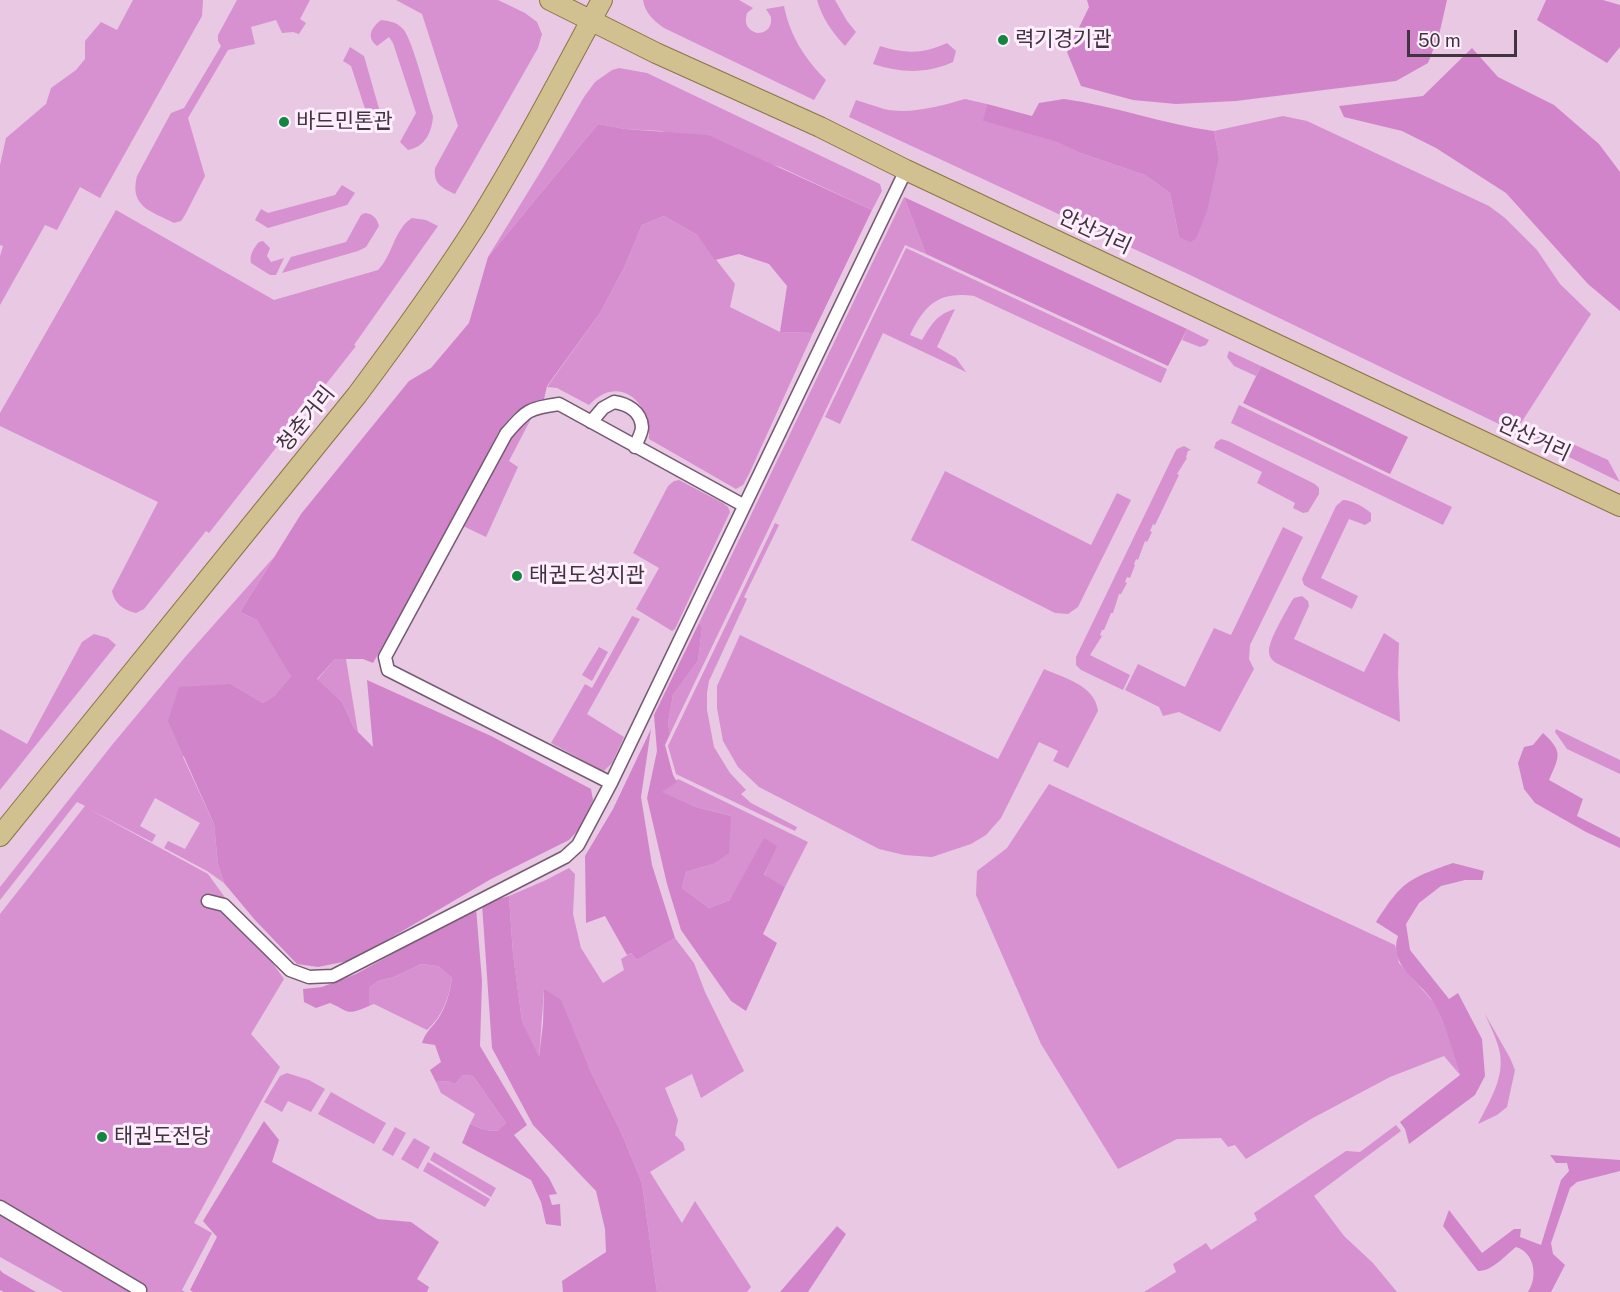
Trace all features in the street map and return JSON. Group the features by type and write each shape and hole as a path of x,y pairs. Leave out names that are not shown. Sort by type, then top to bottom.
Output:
{"main road":[{"name":"안산거리","path":"550,0 656,53 819,127 1620,506"},
{"name":"청춘거리","path":"0,836 357,395 402,335 452,262 508,171 602,0"}],"street":[{"path":"208,901 224,905 290,970 309,976 333,976 565,857 578,845 611,783 906,170"},
{"path":"591,422 603,408 614,402 627,405 637,413 642,428 635,447"},
{"path":"611,783 388,670 386,657 506,434 525,413 535,407 559,404 743,505"},
{"path":"0,1207 140,1290 138,1292"}],"shaded area":[{"path":"133,0 203,0 202,16 100,198 80,187 57,230 45,225 0,305 0,256 3,246 0,245 0,165 6,138 46,104 51,88 76,70 85,59 85,41 101,22 117,30"},
{"path":"237,0 310,0 300,19 306,23 299,34 282,33 276,20 251,27 255,44 228,50 188,118 205,176 185,215 181,221 174,223 150,211 139,201 135,186 137,176 171,113 184,108 221,46 218,35"},
{"path":"396,0 498,0 525,13 537,22 542,34 538,48 455,194 439,185 435,178 435,168 458,126 422,14"},
{"path":"643,0 739,0 753,8 747,13 746,23 751,30 757,33 766,31 770,26 771,17 766,9 784,6 799,46 826,80 814,100 664,28 650,16"},
{"path":"817,0 835,0 856,32 845,46 828,25"},
{"path":"1087,0 1447,0 1439,35 1428,63 1396,81 1236,101 1176,104 1133,100 1081,86 1067,52 1089,7"},
{"path":"1546,0 1603,0 1620,5 1620,47 1607,63 1537,20"},
{"path":"381,20 398,25 407,35 433,116 427,138 419,146 408,150 400,142 416,113 393,43 389,37 377,46 372,39 372,29"},
{"path":"947,43 956,51 953,62 933,69 913,71 873,64 880,46 914,52"},
{"path":"350,47 364,56 382,119 370,124 351,66 343,61"},
{"path":"1472,48 1498,77 1554,105 1599,144 1620,172 1620,311 1588,284 1506,193 1436,148 1402,131 1344,117 1339,106 1423,96"},
{"path":"619,68 647,73 880,184 882,191 872,210 780,167 661,131 625,129 598,124 488,257 584,97 595,82"},
{"path":"965,99 987,104 984,121 1058,142 1080,153 1145,175 1170,193 1179,237 1219,157 1214,131 1283,116 1307,121 1489,206 1505,218 1537,250 1560,284 1591,314 1521,423 1501,425 1188,274 849,117 856,100 884,109 904,111 925,109"},
{"path":"1064,99 1214,131 1219,157 1207,211 1196,239 1190,242 1179,237 1170,193 1145,175 1080,153 1057,142 983,121 987,104 1032,116 1039,103"},
{"path":"598,124 625,129 708,135 872,210 813,333 780,332 787,286 769,264 739,254 715,260 697,235 664,216 642,225 624,268 600,313 547,386 544,399 529,403 518,411 498,433 446,535 373,663 363,659 335,659 317,679 342,702 354,728 373,747 367,680 491,736 591,789 593,800 582,826 569,840 491,879 353,960 318,967 297,964 224,883 218,864 214,824 168,721 179,687 231,684 263,703 274,696 291,676 257,620 240,612 301,514 409,381 431,368 469,323 488,257"},
{"path":"342,185 355,193 347,205 268,228 255,220 261,209 268,213 335,195"},
{"path":"904,197 926,254 905,245 670,734 668,723 673,695 698,661 702,628 699,623"},
{"path":"904,197 1187,329 1168,366 926,254"},
{"path":"116,210 274,300 378,270 397,235 412,218 426,220 438,226 354,345 356,346 209,533 206,531 144,609 136,613 120,605 112,591 158,502 0,426 0,413"},
{"path":"365,213 374,217 379,226 366,247 282,273 291,257 346,242 361,215"},
{"path":"664,216 697,235 735,284 730,307 780,332 813,333 749,474 743,485 736,489 649,439 645,414 631,396 622,392 611,392 600,396 589,405 557,388 547,387 600,313 624,268 642,225"},
{"path":"263,241 270,248 267,256 271,262 284,258 276,275 270,275 251,263 254,249 259,242"},
{"path":"906,248 1167,369 1161,383 974,296 951,296 942,298 928,308 921,315 910,335 922,340 939,317 955,309 937,347 956,358 966,372 883,333 840,424 825,417"},
{"path":"1187,329 1209,340 1206,345 1200,347 1182,340"},
{"path":"1229,351 1261,366 1256,376 1234,366 1227,357"},
{"path":"1261,366 1408,437 1390,474 1243,403"},
{"path":"1239,405 1452,507 1443,525 1231,423"},
{"path":"534,413 509,461 518,467 486,537 463,526 514,433"},
{"path":"1555,436 1608,460 1620,482 1528,437"},
{"path":"1221,439 1315,484 1319,488 1319,494 1308,512 1303,513 1293,508 1295,503 1257,483 1262,472 1214,448 1216,442"},
{"path":"1184,446 1191,450 1188,451 1187,458 1177,474 1179,475 1155,525 1153,524 1150,531 1152,532 1147,542 1145,541 1138,560 1136,559 1130,578 1127,577 1125,582 1127,583 1119,594 1113,613 1102,630 1100,635 1102,636 1090,655 1130,675 1123,690 1081,670 1076,665 1076,657 1175,452"},
{"path":"945,471 1091,545 1117,493 1131,500 1078,607 1068,614 1055,613 911,540"},
{"path":"679,480 723,503 730,512 675,629 672,631 636,609 659,568 633,553 668,486"},
{"path":"1343,500 1361,506 1371,513 1371,521 1365,525 1349,519 1321,578 1358,596 1352,609 1304,585 1302,579 1336,506"},
{"path":"775,523 779,525 744,597 747,599 709,681 707,710 714,747 730,773 746,790 741,794 751,803 797,827 795,831 676,774 668,746"},
{"path":"1283,527 1303,537 1250,645 1249,659 1254,669 1220,732 1179,712 1163,716 1159,707 1125,690 1138,664 1185,687 1214,628 1231,635"},
{"path":"274,557 240,612 257,620 292,675 274,696 263,703 231,684 183,757 214,824 218,864 224,883 164,848 168,841 185,849 200,823 155,798 140,826 156,835 152,842 87,808 208,874 284,979 251,1034 280,1067 194,1223 212,1233 182,1290 185,1292 63,1292 0,1257 0,914 85,806 77,802 0,900 0,887 112,745 186,656"},
{"path":"1302,596 1308,601 1309,606 1294,639 1364,672 1384,633 1399,643 1400,722 1276,663 1272,659 1269,651 1274,633 1294,598"},
{"path":"632,616 640,619 587,714 624,737 612,763 604,771 551,743 585,684 592,688"},
{"path":"699,623 702,628 698,661 673,695 668,723 670,734 665,745 677,782 662,792 696,807 731,816 729,853 713,864 686,872 682,888 709,908 730,900 764,838 777,846 764,875 785,887 763,934 777,943 746,1011 731,1001 681,930 667,884 647,798 657,751 654,715"},
{"path":"94,634 108,638 116,645 0,790 0,729 27,744 82,642"},
{"path":"740,635 998,759 1044,669 1069,679 1085,689 1096,702 1098,711 1068,768 1053,761 1058,751 1039,742 1001,818 986,835 971,844 932,857 904,855 879,849 759,787 738,767 723,741 717,708 717,686"},
{"path":"599,647 608,652 592,681 582,675"},
{"path":"335,659 346,659 358,733 342,702 317,680"},
{"path":"651,729 641,797 652,865 675,938 637,960 631,953 627,955 605,916 586,923 585,856 613,809"},
{"path":"1556,729 1620,760 1620,774 1567,749 1555,732"},
{"path":"1543,733 1554,745 1558,755 1549,780 1583,799 1577,816 1620,838 1620,848 1535,803 1524,789 1518,763 1524,747 1533,745"},
{"path":"678,779 808,842 785,887 764,876 776,846 730,900 709,908 682,888 686,872 713,864 731,816 696,807 661,792"},
{"path":"1049,784 1395,945 1399,963 1435,1004 1451,1041 1460,1075 1444,1056 1390,1077 1311,1119 1246,1159 1235,1145 1228,1147 1221,1138 1177,1139 1118,1169 1041,1044 976,895 977,871 1007,848"},
{"path":"1453,863 1484,871 1482,880 1465,880 1441,886 1419,903 1406,924 1410,950 1449,999 1458,993 1482,1039 1485,1076 1475,1095 1409,1144 1405,1129 1400,1122 1460,1075 1447,1032 1436,1007 1402,966 1396,947 1398,936 1376,922 1407,883 1425,873"},
{"path":"569,868 575,874 573,914 581,948 603,983 624,970 621,959 631,953 637,960 675,938 694,963 705,992 744,1071 701,1098 692,1074 665,1088 678,1120 675,1135 683,1143 685,1150 650,1172 682,1223 695,1201 751,1287 747,1292 657,1292 642,1183 621,1132 589,1068 544,989 539,1059 522,1021 513,954 509,896"},
{"path":"509,896 513,954 522,1021 539,1057 544,989 561,1000 589,1068 621,1132 642,1183 657,1292 563,1292 562,1281 606,1252 605,1229 596,1191 533,1125 492,1048 482,904"},
{"path":"476,908 482,981 480,1046 527,1125 514,1135 549,1178 557,1194 549,1195 552,1205 560,1204 561,1226 546,1224 541,1202 531,1180 462,1143 470,1124 485,1130 498,1131 506,1123 473,1076 463,1075 455,1084 447,1081 436,1082 430,1070 441,1062 435,1045 422,1043 439,1018 452,978 438,966 421,964 394,977 378,981 369,988 369,1006 356,1011 348,1012 330,1003 316,1008 304,1002 303,989 322,987 356,974"},
{"path":"421,964 438,966 452,978 444,1007 427,1030 374,1004 369,1006 369,988 378,981 394,977"},
{"path":"1485,1014 1515,1070 1507,1107 1497,1115 1478,1124 1496,1088 1501,1059 1495,1036"},
{"path":"287,1073 309,1080 325,1089 311,1112 288,1101 282,1112 264,1102 280,1076"},
{"path":"463,1075 473,1076 506,1123 499,1131 485,1130 470,1124 475,1114 441,1093 436,1082 447,1081 455,1084"},
{"path":"331,1092 386,1123 374,1144 318,1114"},
{"path":"264,1121 279,1140 272,1162 378,1219 411,1222 439,1242 417,1279 429,1287 427,1292 193,1292 190,1290 217,1237 203,1221"},
{"path":"1396,1125 1401,1131 1314,1196 1344,1236 1373,1263 1397,1292 1144,1292 1176,1272 1173,1264 1206,1243 1211,1250 1257,1220 1254,1213 1346,1151 1360,1152"},
{"path":"395,1127 406,1133 393,1156 382,1150"},
{"path":"414,1138 430,1147 418,1169 401,1159"},
{"path":"434,1152 496,1188 491,1197 430,1160"},
{"path":"1550,1155 1620,1160 1620,1171 1577,1182 1570,1188 1551,1243 1553,1254 1565,1265 1551,1292 1528,1292 1533,1279 1533,1266 1527,1254 1522,1250 1516,1247 1493,1266 1478,1271 1443,1226 1449,1210 1482,1253 1514,1229 1521,1229 1520,1237 1541,1245 1561,1180 1569,1171 1567,1163 1556,1163"},
{"path":"428,1162 490,1199 485,1207 423,1171"},
{"path":"837,1226 846,1234 808,1292 780,1292"},
{"path":"0,1270 3,1273 36,1292 0,1290"}],"place":[{"name":"력기경기관","path":"1003,40"},
{"name":"바드민톤관","path":"284,122"},
{"name":"태권도성지관","path":"517,576"},
{"name":"태권도전당","path":"102,1137"}]}
